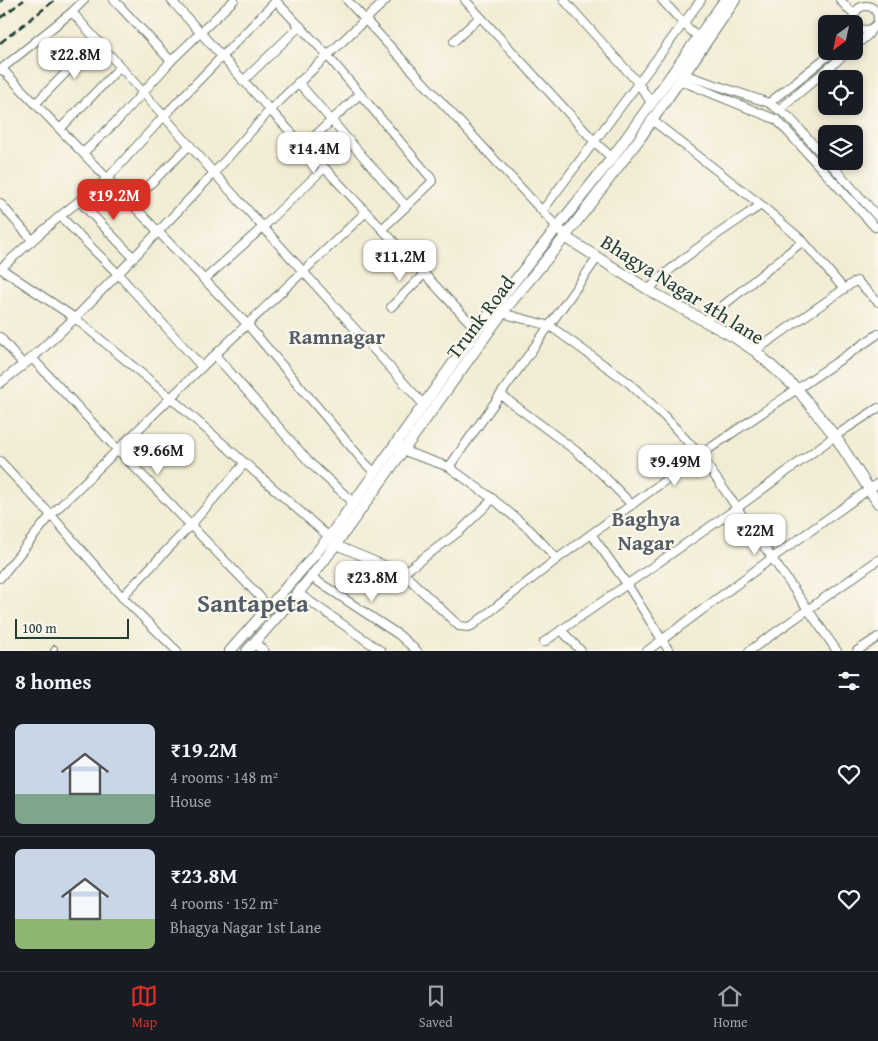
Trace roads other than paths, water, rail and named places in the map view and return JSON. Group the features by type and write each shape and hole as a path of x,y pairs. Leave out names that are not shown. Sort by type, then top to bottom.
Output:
{"main road":[{"path":"230,651 332,541 354,503 375,473 400,448 424,405 477,330 612,158 725,0"},
{"name":"Trunk Road","path":"251,647 312,576 332,541 400,448 502,313 565,237 630,153 735,0"},
{"name":"Bhagya Nagar 4th lane","path":"557,227 565,237 648,290 755,351 796,389 835,436 873,486 878,503"}],"street":[{"path":"84,0 72,12 1,69 247,324 375,473"},
{"path":"114,0 172,61"},
{"path":"83,153 234,0"},
{"path":"382,229 430,184 431,178 327,55 276,0 220,56 107,179 60,216 0,269 75,318 171,398 332,541 403,574 459,626 468,627 482,619 557,559 700,455 878,334"},
{"path":"347,0 557,227"},
{"path":"0,383 32,358 75,318 214,173 270,110 386,0"},
{"path":"465,0 595,142 612,158"},
{"path":"564,0 638,83 652,104"},
{"path":"662,0 698,37"},
{"path":"542,211 701,0"},
{"path":"840,0 854,15 861,7 869,6 877,10 876,24 863,37"},
{"path":"855,0 861,7"},
{"path":"175,1 200,34 220,56 477,330"},
{"path":"72,12 214,173 424,405"},
{"path":"454,41 480,17"},
{"path":"863,30 876,24"},
{"path":"243,81 300,26"},
{"path":"36,104 98,41"},
{"path":"770,116 775,106 824,60"},
{"path":"775,106 837,60"},
{"path":"60,129 120,67"},
{"path":"681,77 775,106 789,117 818,151"},
{"path":"681,77 770,116 783,125 818,164"},
{"path":"298,82 406,206"},
{"path":"304,146 360,94"},
{"path":"652,120 761,205 803,241 844,289"},
{"path":"130,204 190,145"},
{"path":"204,280 263,227 324,168"},
{"path":"823,170 875,227 878,227"},
{"path":"835,170 878,217"},
{"path":"80,201 133,257"},
{"path":"0,203 32,240"},
{"path":"648,290 667,271 688,255 761,205"},
{"path":"0,578 51,515 116,450 366,212"},
{"path":"60,216 118,274 202,367"},
{"path":"704,321 803,241"},
{"path":"449,467 598,257"},
{"path":"390,307 424,274"},
{"path":"755,351 854,282 858,282 878,302"},
{"path":"502,313 550,326 628,383 664,416 700,455 837,651"},
{"path":"0,337 23,364"},
{"path":"215,355 310,463 354,503"},
{"path":"32,358 116,450 259,596 268,608"},
{"path":"501,395 576,451 632,505"},
{"path":"544,642 737,508 835,436 878,408"},
{"path":"400,448 449,467 493,499 530,530 557,559"},
{"path":"0,461 51,515 122,597 177,651"},
{"path":"122,597 190,526 244,464"},
{"path":"647,651 873,486"},
{"path":"403,574 460,531 493,499"},
{"path":"591,534 627,584 669,651"},
{"path":"749,651 878,560"},
{"path":"312,576 399,635 417,651"},
{"path":"298,593 375,649"},
{"path":"561,630 581,651"},
{"path":"244,635 251,647 264,651"},
{"path":"857,651 878,637"}],"railway":[{"path":"0,18 24,0"},
{"path":"0,43 55,0"}],"district":[{"name":"Ramnagar","path":"337,336"},
{"name":"Baghya Nagar","path":"646,530"},
{"name":"Santapeta","path":"253,603"}]}
